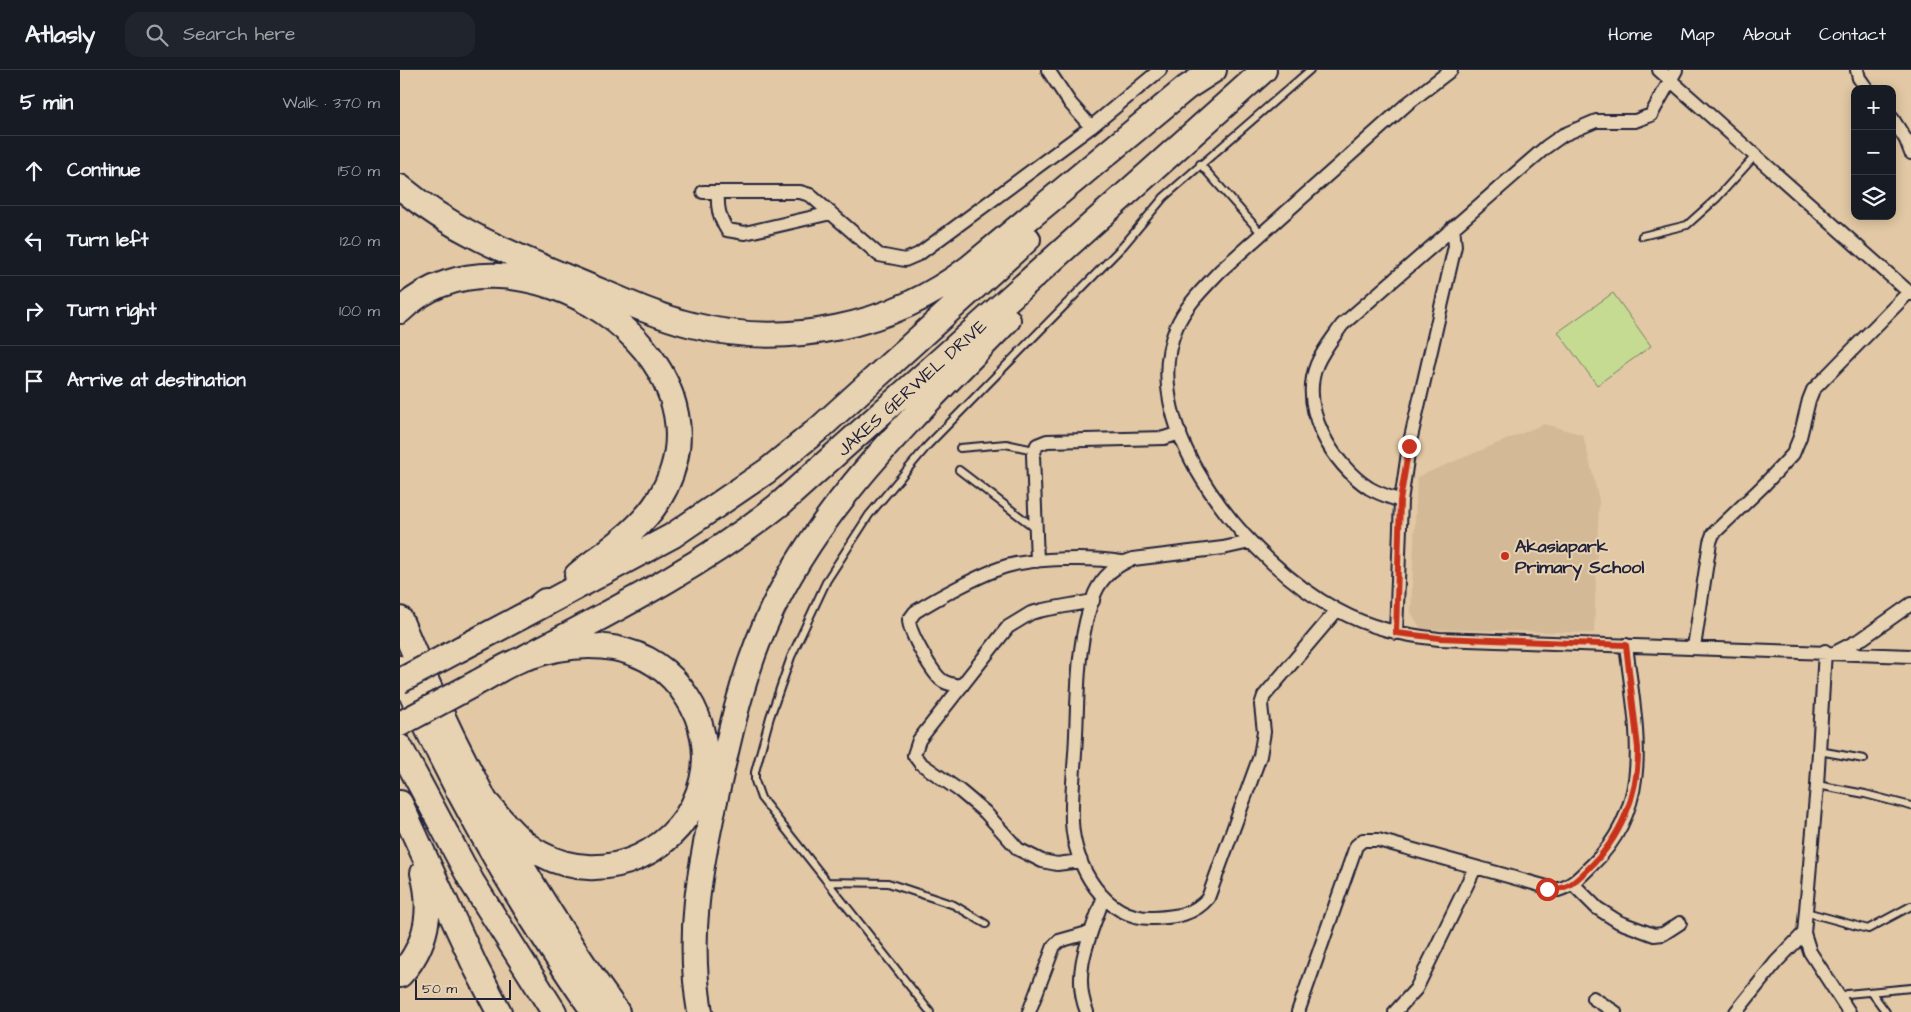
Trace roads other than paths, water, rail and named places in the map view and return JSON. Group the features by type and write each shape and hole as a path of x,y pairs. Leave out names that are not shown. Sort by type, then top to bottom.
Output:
{"highway":[{"path":"400,187 443,219 489,244 664,317 709,329 747,334 824,331 861,322 890,312 945,285 970,267 1186,88 1214,70"},
{"name":"JAKES GERWEL DRIVE","path":"534,610 682,530 786,457 1214,70"},
{"name":"JAKES GERWEL DRIVE","path":"524,658 676,576 730,542 771,512 1264,70"},
{"path":"700,1012 694,965 694,932 700,867 741,691 755,648 780,594 815,534 857,478 1084,242 1099,219"},
{"path":"400,311 422,293 457,278 488,274 523,279 574,297 609,317 648,351 668,384 675,408 677,440 671,472 661,496 633,530 534,610 400,681"},
{"path":"400,619 445,721 486,802 552,914 617,1012"},
{"path":"400,724 524,658 573,646 599,645 629,651 656,664 679,685 695,712 704,746 702,781 689,814 666,840 636,859 602,867 567,864 539,853 514,834 486,802"},
{"path":"400,668 443,760 492,851 538,929 594,1012"},
{"path":"400,747 472,882 554,1012"},
{"path":"400,975 420,945 425,933 428,912 425,881 404,812"},
{"path":"404,812 475,966 499,1012"}],"street":[{"path":"1048,70 1070,103 1091,126"},
{"path":"702,192 800,192 810,195 880,255 905,260 918,254 1091,126 1160,70"},
{"path":"1451,70 1406,104 1202,289 1176,328 1168,358 1168,384 1173,413 1180,433 1216,499 1250,542 1300,586 1337,610 1374,627 1396,633 1439,638 1911,656"},
{"path":"1659,70 1673,75 1755,156 1910,293 1813,390 1808,400 1800,437 1793,454 1713,534 1710,542 1694,648"},
{"path":"1857,70 1859,78 1864,85"},
{"path":"1400,501 1381,495 1367,487 1338,457 1324,438 1316,415 1312,387 1316,365 1328,345 1342,326 1546,146 1563,135 1596,121 1635,121 1651,115 1673,75"},
{"path":"1896,124 1906,140 1911,153"},
{"path":"718,192 717,206 720,219 727,230 734,232 745,233 831,213"},
{"path":"1396,633 1400,501 1409,446 1455,246 1453,227"},
{"path":"1037,561 1034,450 1041,442 1164,438 1180,433"},
{"path":"948,704 942,681 911,632 911,616 920,608 998,569 1037,561 1107,559 1121,562 1223,548 1250,542"},
{"path":"1121,562 1099,585 1083,633 1079,672 1072,822 1081,861 1103,899 1129,914 1145,918 1173,917 1191,912 1208,898 1260,756 1264,732 1261,705 1264,696 1337,610"},
{"path":"1081,861 1057,864 1042,861 1018,849 974,802 916,759 915,746 1002,633 1017,620 1043,610 1093,601"},
{"path":"1831,652 1863,638 1911,604"},
{"path":"1298,1012 1359,843 1368,839 1378,840 1547,889 1558,890 1573,884 1599,859 1616,834 1632,797 1638,763 1638,748 1626,645"},
{"path":"1831,652 1819,751 1804,933 1810,952 1850,1012"},
{"path":"942,681 962,686"},
{"path":"1394,1012 1416,989 1474,868"},
{"path":"1573,884 1597,908 1618,922 1654,935 1662,934 1680,923"},
{"path":"1087,1012 1079,981 1081,966 1103,899"},
{"path":"1029,1012 1054,946 1059,941 1092,932"},
{"path":"1744,1009 1776,962 1804,933"},
{"path":"1593,998 1615,1012"}],"lane":[{"path":"930,1012 761,798 755,781 770,717 791,657 827,580 869,515 918,456 1117,253 1164,196 1310,70"},
{"path":"1642,236 1687,225 1717,198 1755,156"},
{"path":"1200,164 1263,235"},
{"path":"960,448 1006,444 1034,450"},
{"path":"958,470 1036,528"},
{"path":"1819,751 1864,759"},
{"path":"1817,785 1865,794 1911,806"},
{"path":"827,882 888,883 954,904 986,924"},
{"path":"1806,912 1868,929 1911,906"},
{"path":"1840,998 1847,994 1911,988"},
{"path":"1872,993 1886,1012"}],"place":[{"name":"Akasiapark Primary School","path":"1505,556"}]}
